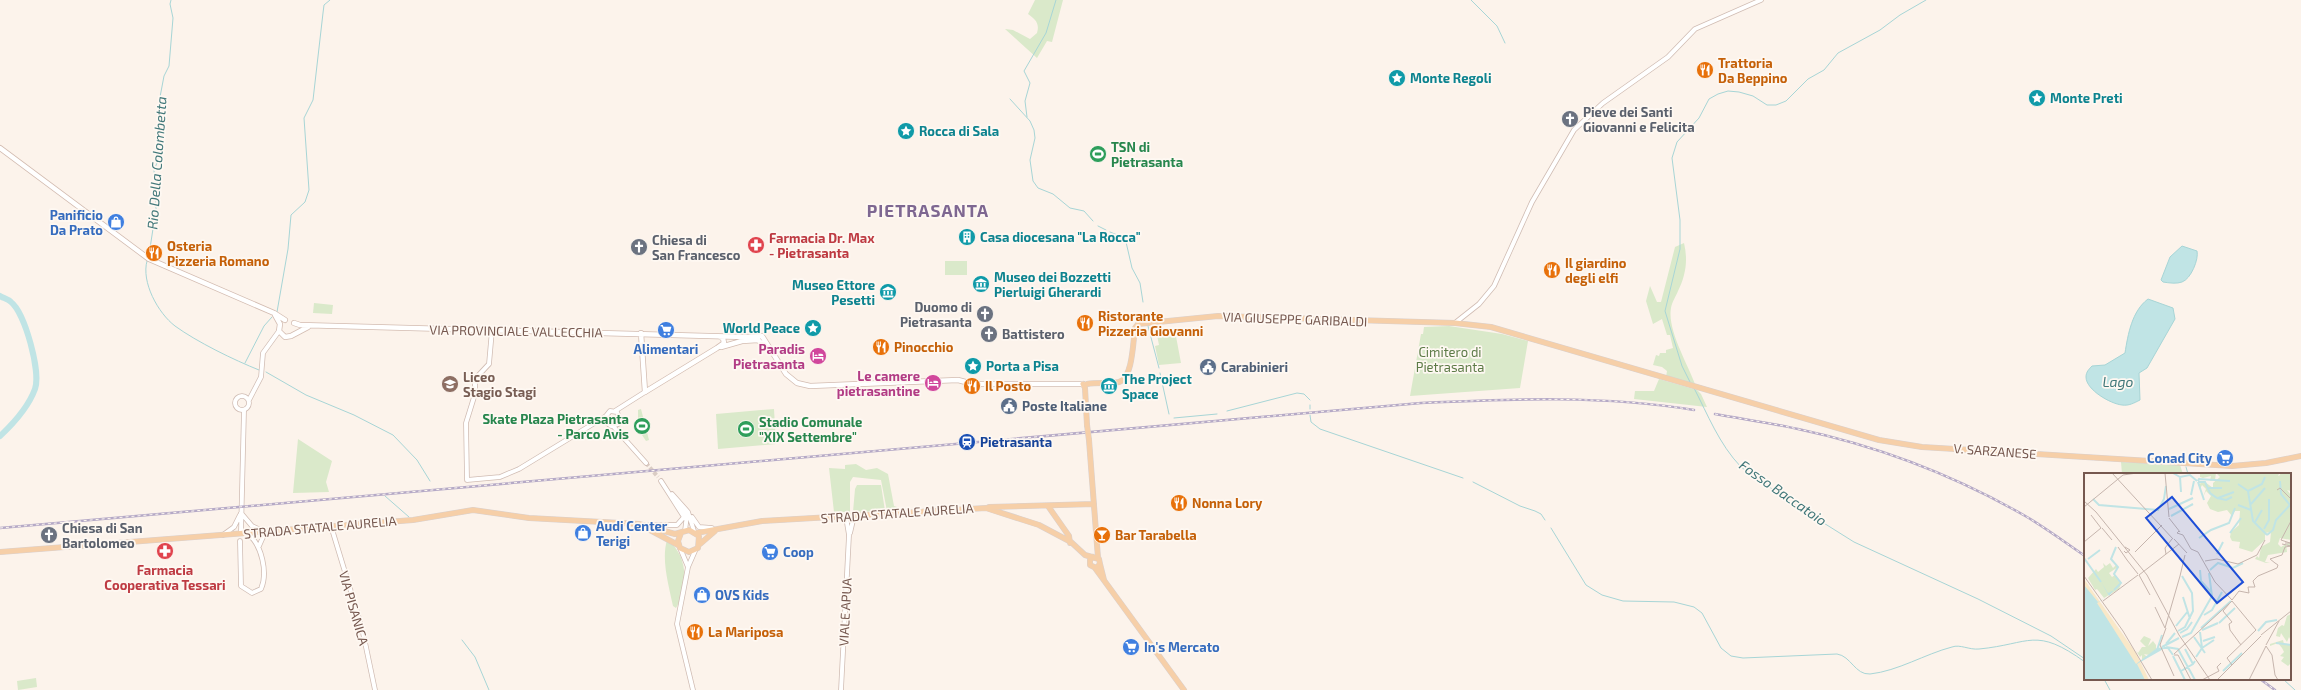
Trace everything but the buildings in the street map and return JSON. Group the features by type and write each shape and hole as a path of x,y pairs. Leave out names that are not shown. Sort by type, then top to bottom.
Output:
{"main road":[{"name":"VIA PROVINCIALE VALLECCHIA","path":"0,148 149,258 274,313 285,320 300,325 641,333 735,337 762,336 771,351"},
{"path":"274,313 280,324 279,331 283,336"},
{"name":"VIA GIUSEPPE GARIBALDI","path":"1085,385 1118,382 1126,377 1129,370 1136,326 1218,316 1455,323 1491,327 1682,382"},
{"path":"280,324 285,320"},
{"path":"294,323 295,332"},
{"name":"VIA PROVINCIALE VALLECCHIA","path":"283,336 289,337 295,332 314,325"},
{"path":"641,333 645,392 718,348 735,343 758,340 771,351 786,374 801,385 948,380 984,384 1085,385 1094,504 1095,557 1100,564 1107,586 1184,690"},
{"path":"718,336 724,340 718,348"},
{"path":"735,337 735,343"},
{"name":"V. SARZANESE","path":"1682,382 1879,440 1922,447 1972,448 2232,466 2256,465 2301,456"},
{"path":"1086,504 1093,496"},
{"path":"986,508 1094,504"},
{"path":"1048,506 1069,536 1070,543"},
{"name":"STRADA STATALE AURELIA","path":"695,532 715,530 762,521 986,508 1039,525 1064,539 1085,555 1095,557"},
{"name":"STRADA STATALE AURELIA","path":"0,552 248,534 263,531 435,518 470,510 529,518 638,524 670,533 683,532"},
{"name":"STRADA STATALE AURELIA","path":"638,524 679,546"},
{"path":"700,544 695,532 683,532 678,541 679,546 684,551 694,551 715,530"},
{"name":"STRADA STATALE AURELIA","path":"1070,543 1095,568 1107,586"},
{"path":"1089,563 1095,557"},
{"path":"1095,568 1100,564"}],"street":[{"path":"1455,323 1482,301 1494,286 1532,202 1574,130 1603,103 1668,58 1695,29 1761,0"},
{"path":"492,330 489,364 475,379 475,394 466,423 467,480 500,477 519,469 595,421 606,416 610,411 615,411 645,392"},
{"path":"241,532 244,410 248,407 249,400 261,377 263,353 279,331"},
{"path":"274,339 283,336"},
{"path":"243,419 235,404 236,399 255,390"},
{"path":"244,396 249,400"},
{"path":"626,403 620,415 619,422 627,440"},
{"path":"237,409 244,410"},
{"path":"615,411 620,415"},
{"path":"606,416 606,422"},
{"path":"595,421 606,422 613,426 646,463"},
{"path":"613,426 619,422"},
{"path":"658,477 688,512 695,532"},
{"path":"647,526 677,525 683,520 682,513 661,481"},
{"path":"672,494 687,515 683,532"},
{"path":"241,512 252,526 263,531"},
{"path":"222,535 234,526 241,512"},
{"name":"STRADA STATALE AURELIA","path":"688,512 699,527 724,528"},
{"name":"VIALE APUA","path":"841,690 849,535 854,516"},
{"name":"VIALE APUA","path":"846,517 849,535"},
{"name":"VIA PISANICA","path":"331,526 362,628 376,690"},
{"path":"259,546 263,537 270,531"},
{"path":"240,541 241,586 252,593 261,589 265,581 259,546 248,534"},
{"path":"679,546 688,567"},
{"path":"693,690 677,624 688,567 694,551"}],"green space":[{"path":"1035,0 1063,0 1052,42 1047,41 1037,58 1005,29 1013,30 1030,39 1037,33 1037,24 1028,14"},
{"path":"1684,243 1686,261 1684,273 1681,285 1673,301 1671,317 1675,336 1695,384 1666,377 1667,371 1662,367 1653,365 1656,355 1659,356 1660,353 1666,353 1666,350 1673,348 1670,335 1667,335 1662,319 1653,324 1646,301 1650,286 1657,302 1661,302 1675,247"},
{"path":"945,261 967,261 967,275 945,275"},
{"path":"314,303 333,305 332,314 313,313"},
{"name":"Cimitero di Pietrasanta","path":"1449,326 1502,334 1528,341 1520,388 1410,396 1421,334 1423,334 1424,327"},
{"path":"1175,331 1181,363 1159,365 1155,346 1159,345 1157,335"},
{"path":"1659,379 1697,390 1701,394 1707,407 1634,399 1635,391 1654,391"},
{"name":"Skate Plaza Pietrasanta - Parco Avis","path":"641,409 649,440 646,441 638,429 638,410"},
{"name":"Stadio Comunale \"XIX Settembre\"","path":"774,409 776,444 718,449 716,414"},
{"path":"298,439 332,461 326,482 329,492 293,493"},
{"path":"2121,462 2180,465 2183,473 2122,473"},
{"path":"856,464 866,470 877,468 888,474 894,506 897,507 898,511 887,511 881,480 853,477 850,482 850,512 834,512 829,468 845,469 845,465"},
{"path":"857,485 881,485 885,511 853,512 855,489"},
{"path":"667,540 674,546 683,562 683,590 676,608 673,606 666,573 665,548"},
{"path":"36,678 37,687 18,690 17,681"}],"water":[{"path":"2182,246 2197,251 2197,259 2194,268 2188,277 2182,282 2163,282 2161,280 2170,257"},
{"name":"Lago","path":"2148,299 2173,308 2175,319 2147,368 2139,373 2140,400 2127,405 2117,404 2100,396 2094,391 2087,382 2086,377 2092,366 2105,365 2125,353 2129,331 2134,316"}],"waterway":[{"name":"Rio Della Colombetta","path":"149,255 156,209 154,170 160,156 160,97 164,76 169,66 173,18 170,4 171,0"},
{"path":"277,312 288,249 291,215 305,202 309,190 304,118 313,100 324,5 330,0"},
{"path":"1027,117 1025,101 1030,83 1024,71 1046,33 1056,0"},
{"path":"1471,0 1497,26 1505,43"},
{"name":"Fosso Baccatoio","path":"1691,384 1682,366 1665,311 1680,249 1680,220 1672,158 1677,142 1699,118 1709,99 1728,91 1753,96 1767,105 1776,105 1786,101 1808,79 1824,70 1838,53 1880,30 1900,15 1926,0"},
{"path":"1010,99 1030,121 1034,130 1035,138 1030,160 1033,181 1038,188 1053,194 1070,208 1084,211 1093,221"},
{"path":"1098,226 1106,230"},
{"path":"1110,232 1122,237 1126,242 1132,268 1140,283 1143,302"},
{"name":"Rio Della Colombetta","path":"147,261 146,278 152,296 163,313 175,326 227,356 259,370"},
{"path":"0,296 11,302 22,318 34,357 36,370 35,389 25,409 0,436"},
{"path":"245,363 264,326 272,317"},
{"path":"1148,326 1159,368"},
{"path":"266,372 306,395 354,415 393,435 417,460 430,481"},
{"path":"1160,373 1169,414"},
{"name":"Fosso Baccatoio","path":"1694,388 1714,429 1733,458 1741,467 1795,505 1854,542 1978,599 2051,636 2084,658"},
{"path":"1227,411 1297,393 1304,394 1310,400"},
{"path":"1174,418 1217,414"},
{"path":"1310,415 1311,422 1320,429 1463,478"},
{"path":"2186,467 2188,473"},
{"path":"1473,482 1520,506 1541,514 1545,520"},
{"path":"385,496 409,517"},
{"path":"1551,528 1586,585 1602,595 1623,601 1674,602 1694,607 1702,613 1721,648 1731,656 1743,658 1837,654 1846,658 1860,672 1870,674 1891,670 1955,646 1979,649 2033,640 2055,644 2084,661"},
{"path":"462,640 475,657 489,690"},
{"name":"Fosso Baccatoio","path":"2105,680 2110,690"},
{"path":"2284,680 2295,690"}],"tunnel":[{"path":"646,463 658,477"}],"railway":[{"path":"0,528 1421,403 1558,399 1626,402 1694,410"},
{"path":"1715,414 1828,436 1858,444 1916,464 1973,488 2000,502 2027,517 2084,555"},
{"path":"2261,680 2275,690"}],"place":[{"name":"Trattoria Da Beppino","path":"1705,70"},
{"name":"Monte Regoli","path":"1397,78"},
{"name":"Monte Preti","path":"2037,98"},
{"name":"Pieve dei Santi Giovanni e Felicita","path":"1570,119"},
{"name":"Rocca di Sala","path":"906,131"},
{"name":"TSN di Pietrasanta","path":"1098,154"},
{"name":"Panificio Da Prato","path":"116,222"},
{"name":"Casa diocesana \"La Rocca\"","path":"967,237"},
{"name":"Farmacia Dr. Max - Pietrasanta","path":"756,245"},
{"name":"Chiesa di San Francesco","path":"639,247"},
{"name":"Osteria Pizzeria Romano","path":"154,253"},
{"name":"Il giardino degli elfi","path":"1552,270"},
{"name":"Museo dei Bozzetti Pierluigi Gherardi","path":"981,284"},
{"name":"Museo Ettore Pesetti","path":"888,292"},
{"name":"Duomo di Pietrasanta","path":"985,314"},
{"name":"Ristorante Pizzeria Giovanni","path":"1085,323"},
{"name":"World Peace","path":"813,328"},
{"name":"Alimentari","path":"666,330"},
{"name":"Battistero","path":"989,334"},
{"name":"Pinocchio","path":"881,347"},
{"name":"Paradis Pietrasanta","path":"818,356"},
{"name":"Porta a Pisa","path":"973,366"},
{"name":"Carabinieri","path":"1208,367"},
{"name":"Le camere pietrasantine","path":"933,383"},
{"name":"Liceo Stagio Stagi","path":"450,384"},
{"name":"Il Posto","path":"972,386"},
{"name":"The Project Space","path":"1109,386"},
{"name":"Poste Italiane","path":"1009,406"},
{"name":"Skate Plaza Pietrasanta - Parco Avis","path":"642,426"},
{"name":"Stadio Comunale \"XIX Settembre\"","path":"746,429"},
{"name":"Pietrasanta","path":"967,442"},
{"name":"Conad City","path":"2225,458"},
{"name":"Nonna Lory","path":"1179,503"},
{"name":"Audi Center Terigi","path":"583,533"},
{"name":"Chiesa di San Bartolomeo","path":"49,535"},
{"name":"Bar Tarabella","path":"1102,535"},
{"name":"Farmacia Cooperativa Tessari","path":"165,551"},
{"name":"Coop","path":"770,552"},
{"name":"OVS Kids","path":"702,595"},
{"name":"La Mariposa","path":"695,632"},
{"name":"In's Mercato","path":"1131,647"}],"district":[{"name":"PIETRASANTA","path":"928,211"}]}
